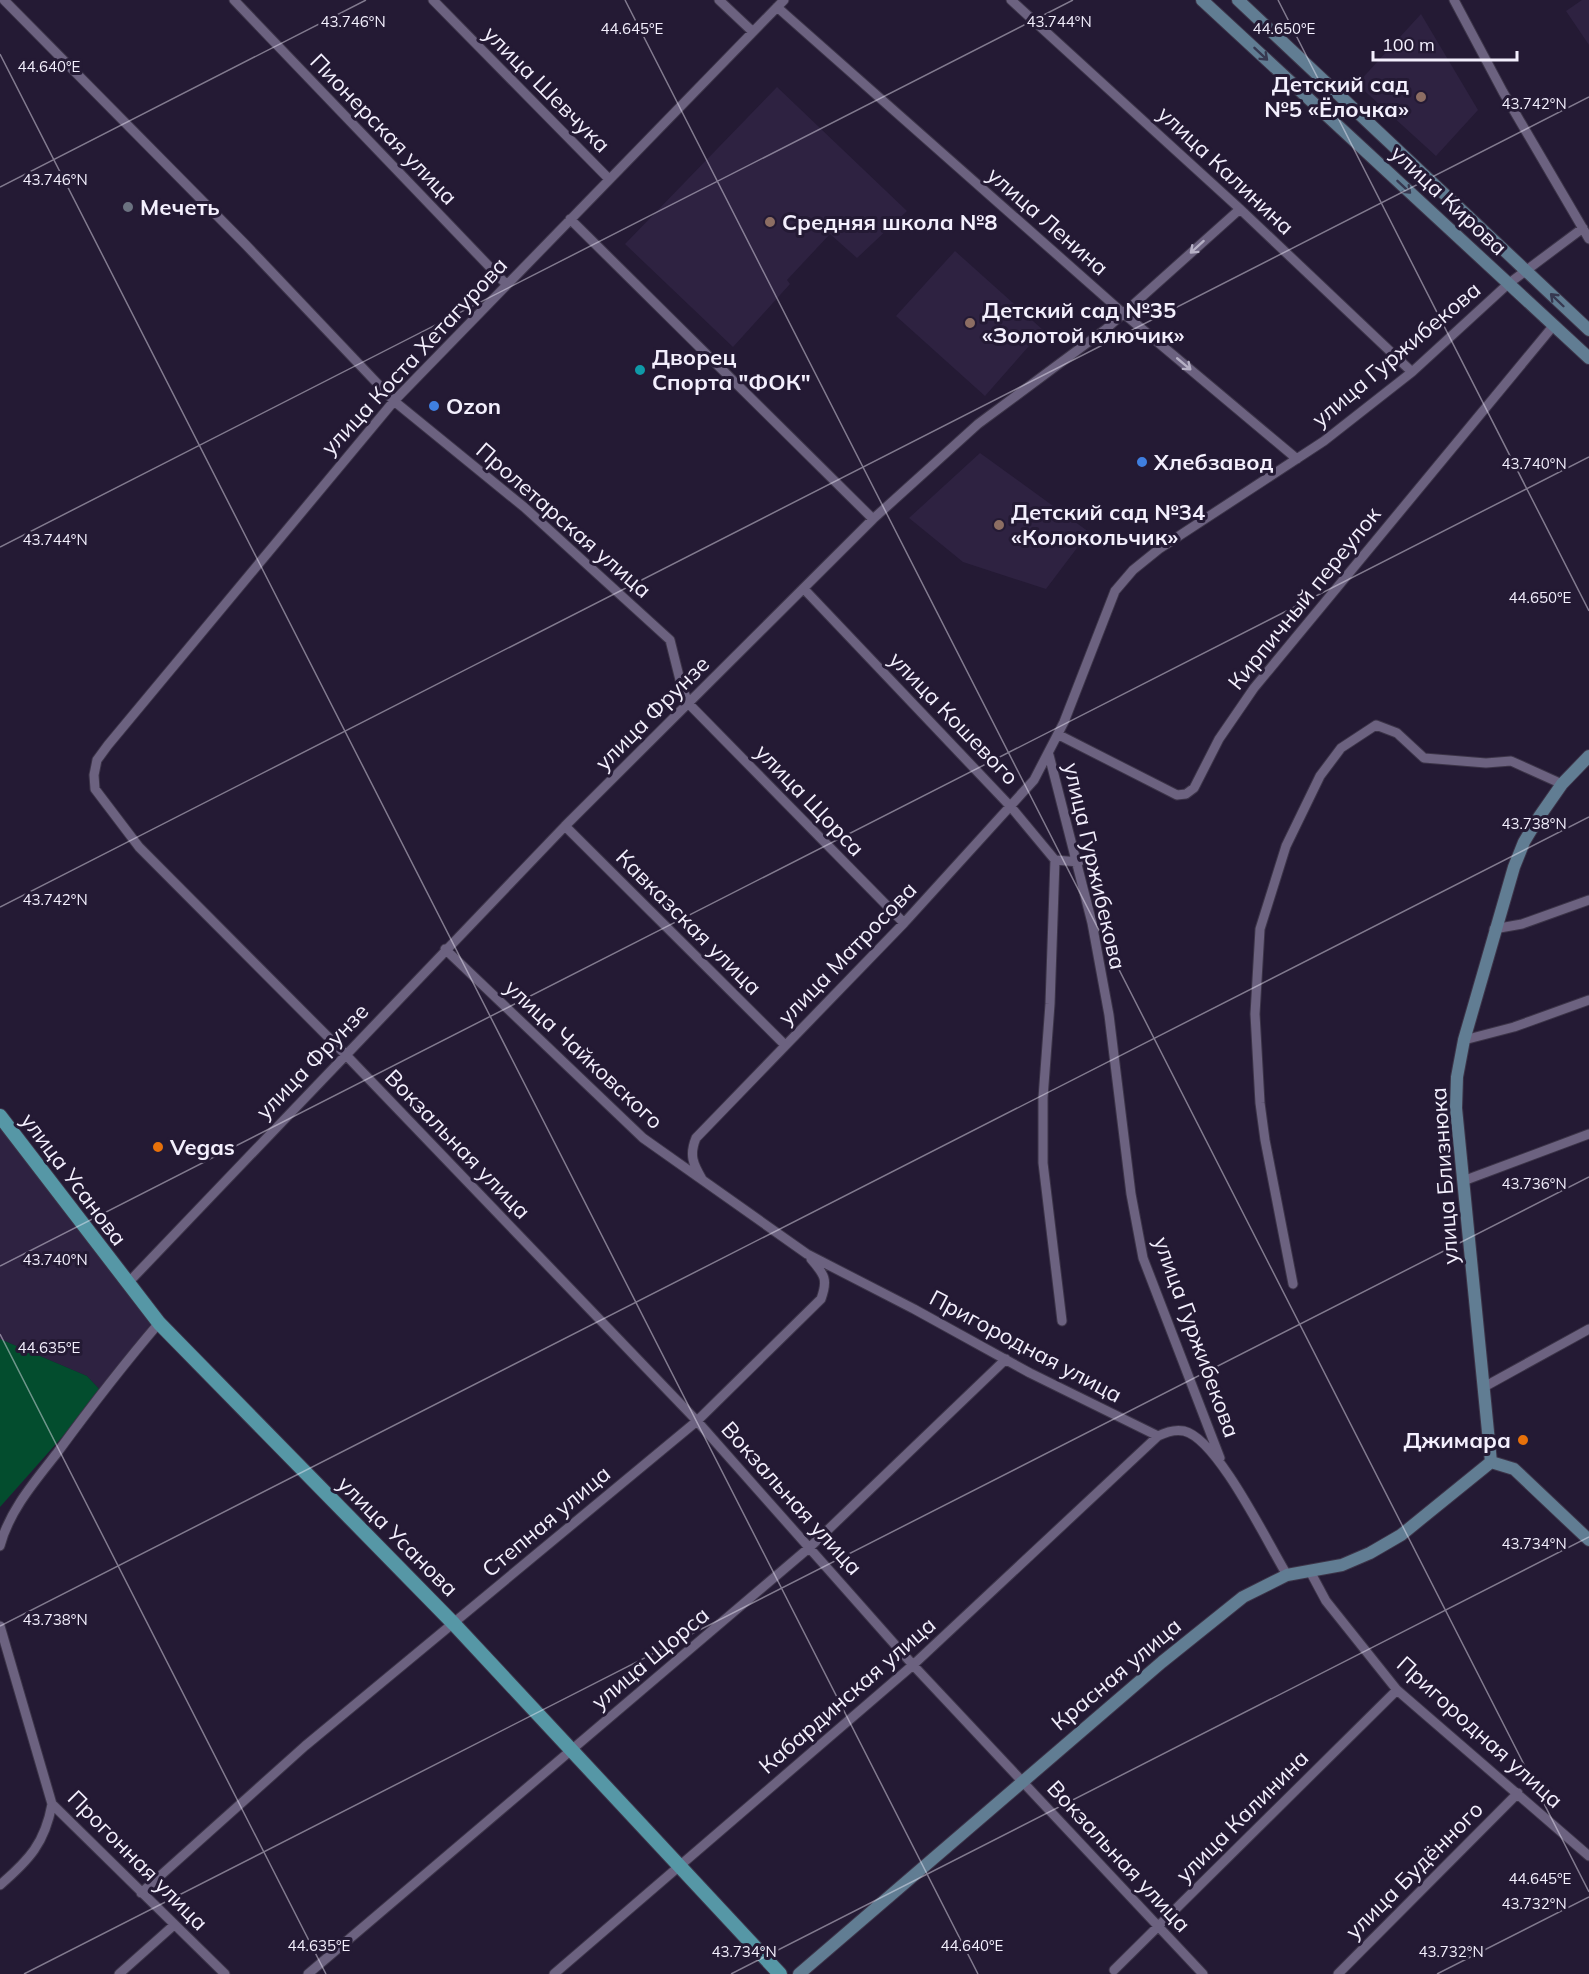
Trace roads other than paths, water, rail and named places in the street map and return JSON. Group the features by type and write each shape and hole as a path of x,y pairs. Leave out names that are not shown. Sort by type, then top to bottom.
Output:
{"main road":[{"name":"улица Усанова","path":"0,1116 159,1323 454,1624 780,1974"}],"street":[{"name":"Пролетарская улица","path":"4,0 246,245 394,401 524,507 670,640 682,688 689,704"},
{"name":"Пионерская улица","path":"234,0 506,284"},
{"name":"улица Шевчука","path":"433,0 609,179"},
{"path":"719,0 753,32"},
{"name":"улица Калинина","path":"1011,0 1240,208 1412,372"},
{"name":"улица Кирова","path":"1202,0 1589,358"},
{"name":"улица Кирова","path":"1238,0 1589,330"},
{"path":"1454,0 1503,92 1589,239"},
{"name":"улица Коста Хетагурова","path":"97,760 394,401 781,4"},
{"name":"улица Ленина","path":"781,4 1123,313 1297,459"},
{"name":"улица Фрунзе","path":"127,1284 565,826 873,519 978,424 1106,329 1240,208"},
{"path":"570,219 873,519"},
{"name":"улица Гуржибекова","path":"1224,1466 1143,1258 1131,1194 1109,1015 1079,862 1049,755 1059,735 1115,591 1133,570 1159,549 1297,459 1412,372 1508,284 1583,228"},
{"name":"Кирпичный переулок","path":"1059,735 1177,795 1186,794 1194,788 1219,738 1254,688 1554,325"},
{"name":"улица Кошевого","path":"804,589 1011,807 1055,860"},
{"name":"улица Щорса","path":"689,704 904,923"},
{"path":"1293,1284 1265,1140 1255,1014 1260,929 1286,846 1320,776 1341,748 1376,725 1397,733 1424,758 1486,763 1511,761 1532,768 1562,784"},
{"name":"улица Матросова","path":"702,1179 692,1157 691,1150 696,1138 904,923 1011,807 1034,780 1049,755"},
{"name":"улица Близнюка","path":"1491,1462 1456,1108 1457,1077 1464,1040 1494,929 1524,842 1562,784 1589,756"},
{"name":"Вокзальная улица","path":"97,760 94,775 95,789 139,848 345,1054 697,1421 913,1665 1203,1974"},
{"name":"Кавказская улица","path":"565,826 785,1045"},
{"path":"1055,860 1079,862"},
{"name":"улица Гуржибекова","path":"1055,860 1050,1004 1043,1098 1043,1162 1062,1321"},
{"path":"1494,929 1522,924 1589,900"},
{"name":"улица Чайковского","path":"446,950 643,1138 702,1179"},
{"path":"1464,1040 1515,1027 1589,1000"},
{"path":"1463,1181 1589,1134"},
{"name":"Пригородная улица","path":"702,1179 807,1254 1158,1436"},
{"name":"Степная улица","path":"141,1893 305,1746 697,1421 821,1299 826,1285 822,1271 807,1254"},
{"path":"0,1546 4,1530 28,1491 108,1383 159,1323"},
{"path":"1484,1387 1589,1329"},
{"name":"улица Щорса","path":"308,1974 571,1749 704,1640 810,1547 1006,1359"},
{"path":"1158,1436 1170,1431 1185,1431 1200,1439 1224,1466 1287,1575"},
{"name":"Кабардинская улица","path":"554,1974 680,1868 913,1665 1158,1436"},
{"path":"1491,1462 1514,1469 1589,1540"},
{"name":"Красная улица","path":"799,1974 1216,1617 1257,1588 1287,1575 1311,1573 1370,1553 1401,1534 1491,1462"},
{"name":"Пригородная улица","path":"1311,1573 1326,1601 1397,1690 1589,1856"},
{"name":"Прогонная улица","path":"0,1626 52,1804 225,1974"},
{"name":"улица Калинина","path":"1114,1970 1397,1690"},
{"name":"улица Будённого","path":"1338,1974 1518,1793"},
{"path":"0,1885 34,1853 47,1829 52,1804"},
{"path":"119,1974 174,1925"}],"place":[{"name":"Детский сад №5 «Ёлочка»","path":"1421,97"},
{"name":"Мечеть","path":"128,207"},
{"name":"Средняя школа №8","path":"770,222"},
{"name":"Детский сад №35 «Золотой ключик»","path":"970,323"},
{"name":"Дворец Спорта \"ФОК\"","path":"640,370"},
{"name":"Ozon","path":"434,406"},
{"name":"Хлебзавод","path":"1142,462"},
{"name":"Детский сад №34 «Колокольчик»","path":"999,525"},
{"name":"Vegas","path":"158,1147"},
{"name":"Джимара","path":"1523,1440"}]}
